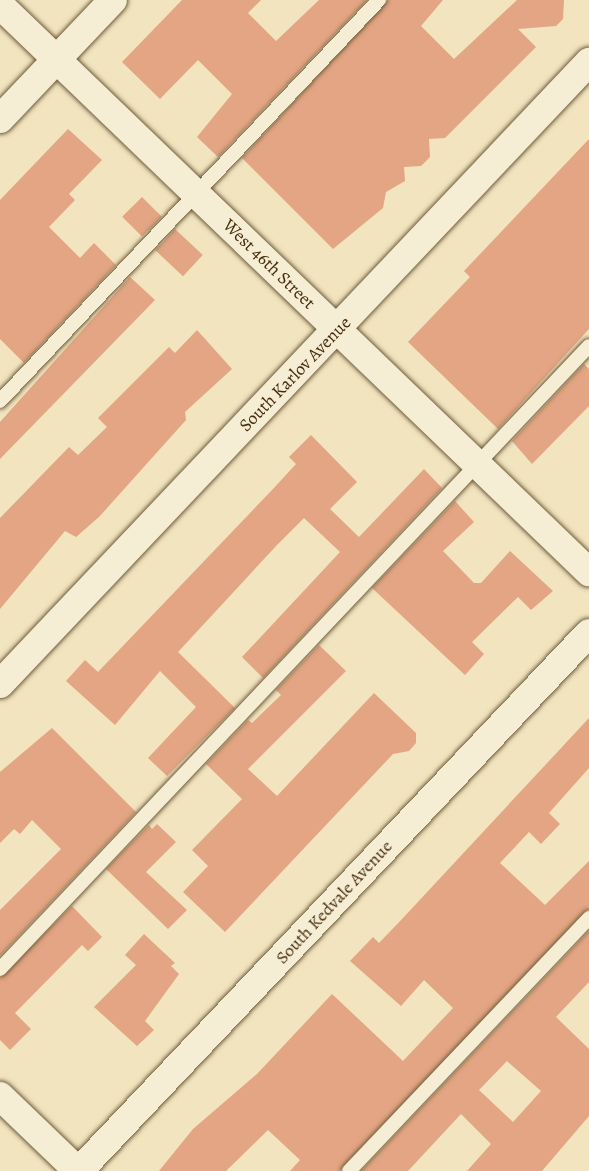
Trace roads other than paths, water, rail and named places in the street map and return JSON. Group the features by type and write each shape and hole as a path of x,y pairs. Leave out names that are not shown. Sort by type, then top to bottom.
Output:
{"street":[{"path":"0,119 113,0"},
{"name":"West 46th Street","path":"0,5 589,572"},
{"name":"South Karlov Avenue","path":"0,684 338,330 589,62"},
{"name":"South Kedvale Avenue","path":"79,1171 589,633"},
{"path":"0,1096 79,1171"}],"lane":[{"path":"0,401 379,0"},
{"path":"0,969 589,346"},
{"path":"349,1171 589,918"}]}
